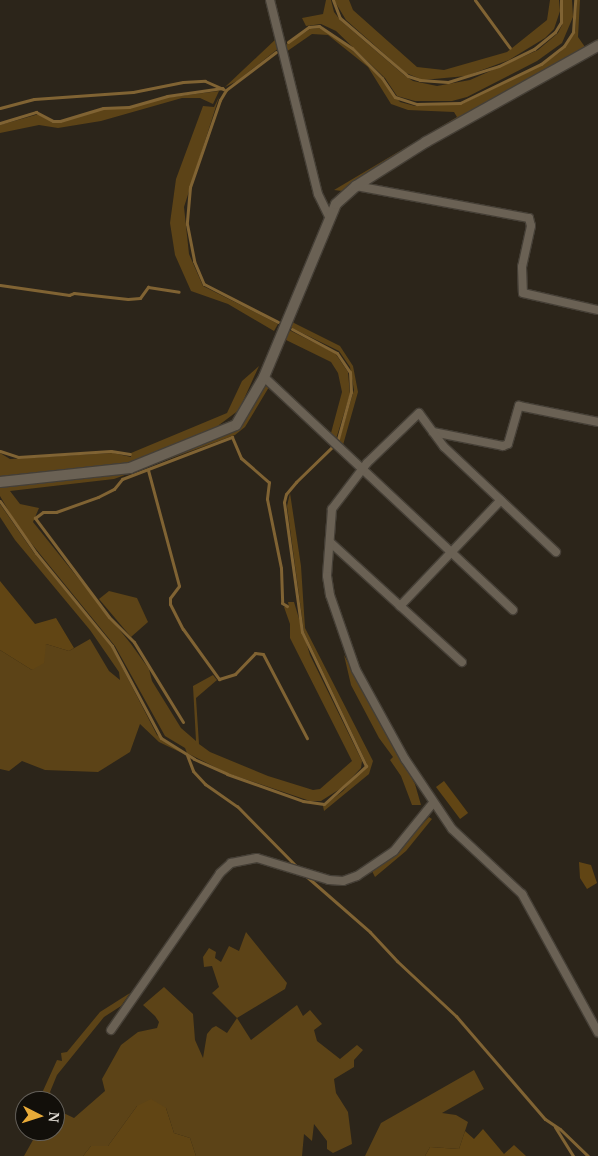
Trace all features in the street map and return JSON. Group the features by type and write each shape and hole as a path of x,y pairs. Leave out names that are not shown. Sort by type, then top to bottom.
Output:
{"street":[{"path":"270,0 318,194 329,217"},
{"path":"0,482 109,471 148,463 236,425 264,377 336,204 356,186 426,142 598,46"},
{"path":"356,186 530,218 531,226 522,267 523,293 598,310"},
{"path":"264,377 513,610"},
{"path":"433,432 503,446 508,444 519,406 598,422"},
{"path":"556,552 444,447 420,413 362,469 332,509 331,543 327,576 330,595 346,645 360,679 433,803 452,829 522,894 598,1032"},
{"path":"400,606 500,500"},
{"path":"331,543 462,662"},
{"path":"111,1030 220,873 231,863 257,858 329,880 350,879 394,851 433,803"}],"shaded area":[{"path":"326,0 331,0 334,12 341,21 404,75 413,81 437,86 470,80 538,50 558,33 562,25 563,0 572,0 573,17 562,43 537,61 467,97 452,101 415,101 397,96 385,78 336,31 321,24 306,26 302,18 323,14"},
{"path":"334,0 349,0 353,10 417,67 444,70 507,52 547,20 550,0 559,0 560,11 554,29 545,38 509,60 466,76 423,80 406,73 346,20"},
{"path":"577,0 580,0 578,37 585,47 598,39 598,42 381,163 342,191 334,190 457,117 454,112 408,110 391,104 368,67 328,35 312,34 286,52 284,46 310,29 319,28 341,40 378,75 400,102 415,106 462,104 542,65 560,52 575,33"},
{"path":"277,38 279,48 237,81 225,87"},
{"path":"219,91 213,104 200,98 182,98 101,121 58,128 39,125 0,133 0,125 39,114 56,123 105,109 127,109 164,98"},
{"path":"219,97 184,207 189,254 203,286 278,324 274,331 228,304 191,291 175,255 170,223 176,179 203,106 214,107"},
{"path":"292,322 340,346 353,366 358,392 343,445 339,441 354,390 350,367 339,351 290,327"},
{"path":"289,330 335,353 348,372 350,394 336,439 331,433 342,392 338,373 331,362 284,339"},
{"path":"259,366 239,410 211,431 131,462 0,478 0,453 10,459 113,453 131,457 131,453 227,413 242,381"},
{"path":"263,383 269,387 245,427 235,435 114,479 10,491 20,504 39,508 33,522 149,669 152,681 181,728 196,741 193,686 213,675 217,680 196,698 199,744 210,752 268,776 313,790 320,789 352,761 290,638 290,624 284,607 289,607 288,602 294,602 310,655 362,761 361,768 343,787 321,801 310,801 227,773 187,753 185,748 165,736 115,646 18,527 0,496 0,487 134,470 233,429"},
{"path":"290,493 301,566 305,628 373,761 369,774 324,811 323,806 343,791 367,764 304,632 287,506"},
{"path":"0,504 34,553 111,646 157,735 184,754 159,742 140,724 130,752 98,772 45,770 22,761 9,771 0,769 0,650 32,670 46,644 69,651 90,639 109,671 120,680 119,672 90,630 15,540 0,517"},
{"path":"0,581 35,624 56,618 74,648 69,651 46,644 44,663 32,670 0,650"},
{"path":"109,591 137,598 148,622 131,637 99,599"},
{"path":"344,655 415,784 421,805 412,805 401,776 390,760 393,757 379,738 351,685"},
{"path":"444,781 468,813 460,819 436,787"},
{"path":"429,817 432,819 406,851 375,877 372,871 398,851"},
{"path":"579,862 591,865 597,883 587,889 580,878"},
{"path":"246,932 287,983 285,989 237,1018 212,993 219,987 212,966 204,967 203,957 209,948 216,952 215,958 221,962 229,946 239,951"},
{"path":"164,987 193,1014 195,1040 203,1058 207,1034 212,1028 216,1026 227,1033 237,1018 251,1040 297,1005 303,1016 310,1010 322,1024 314,1030 317,1041 340,1059 357,1045 363,1050 354,1060 354,1067 334,1079 336,1093 348,1112 352,1144 333,1153 327,1149 327,1141 314,1124 312,1141 304,1134 302,1156 196,1156 190,1138 174,1133 166,1108 137,1106 108,1146 91,1146 83,1156 24,1156 32,1141 65,1141 65,1114 74,1118 105,1091 102,1079 121,1045 138,1032 157,1028 159,1022 143,1005"},
{"path":"130,993 121,1006 104,1017 57,1075 50,1091 43,1091 57,1060 62,1061 61,1053 67,1052 100,1012"},
{"path":"474,1070 484,1089 442,1113 456,1115 468,1122 459,1149 430,1147 425,1156 365,1156 381,1123"},
{"path":"151,1099 166,1108 174,1133 190,1138 196,1156 83,1156 91,1146 108,1146 137,1106"},
{"path":"483,1129 504,1154 514,1145 526,1156 425,1156 430,1147 459,1149 465,1131 474,1139"}],"waterway":[{"path":"333,0 340,18 408,76 420,80 448,82 499,66 534,49 555,32 561,22 561,0"},
{"path":"475,0 510,48"},
{"path":"288,42 309,27 319,26 352,48 382,78 395,97 417,104 460,103 541,64 564,46 573,32 575,0"},
{"path":"276,52 226,90 220,100 190,187 187,224 194,261 204,284 278,322"},
{"path":"0,108 34,99 133,92 183,82 205,81 223,89"},
{"path":"0,123 36,112 53,121 60,121 103,108 129,107 167,96 222,88"},
{"path":"0,285 69,295 74,293 128,299 140,298 148,287 179,292"},
{"path":"292,329 337,353 350,372 351,392 338,439"},
{"path":"183,722 134,642 109,617 35,518 43,512 56,512 98,497 114,489 122,479 232,437 241,458 269,482 267,499 281,568 282,603 287,606"},
{"path":"0,501 36,553 112,646 161,738 194,759 227,774 303,801 324,804 366,766 302,632 284,502 286,494 296,482 332,447"},
{"path":"0,451 18,457 111,451 130,454"},
{"path":"148,470 179,586 170,598 170,604 183,629 219,679 235,674 255,653 263,654 307,738"},
{"path":"187,755 193,771 205,784 237,806 298,868"},
{"path":"306,876 370,932 397,961 456,1016 545,1119 560,1129 588,1156"},
{"path":"555,1127 573,1156"}]}
